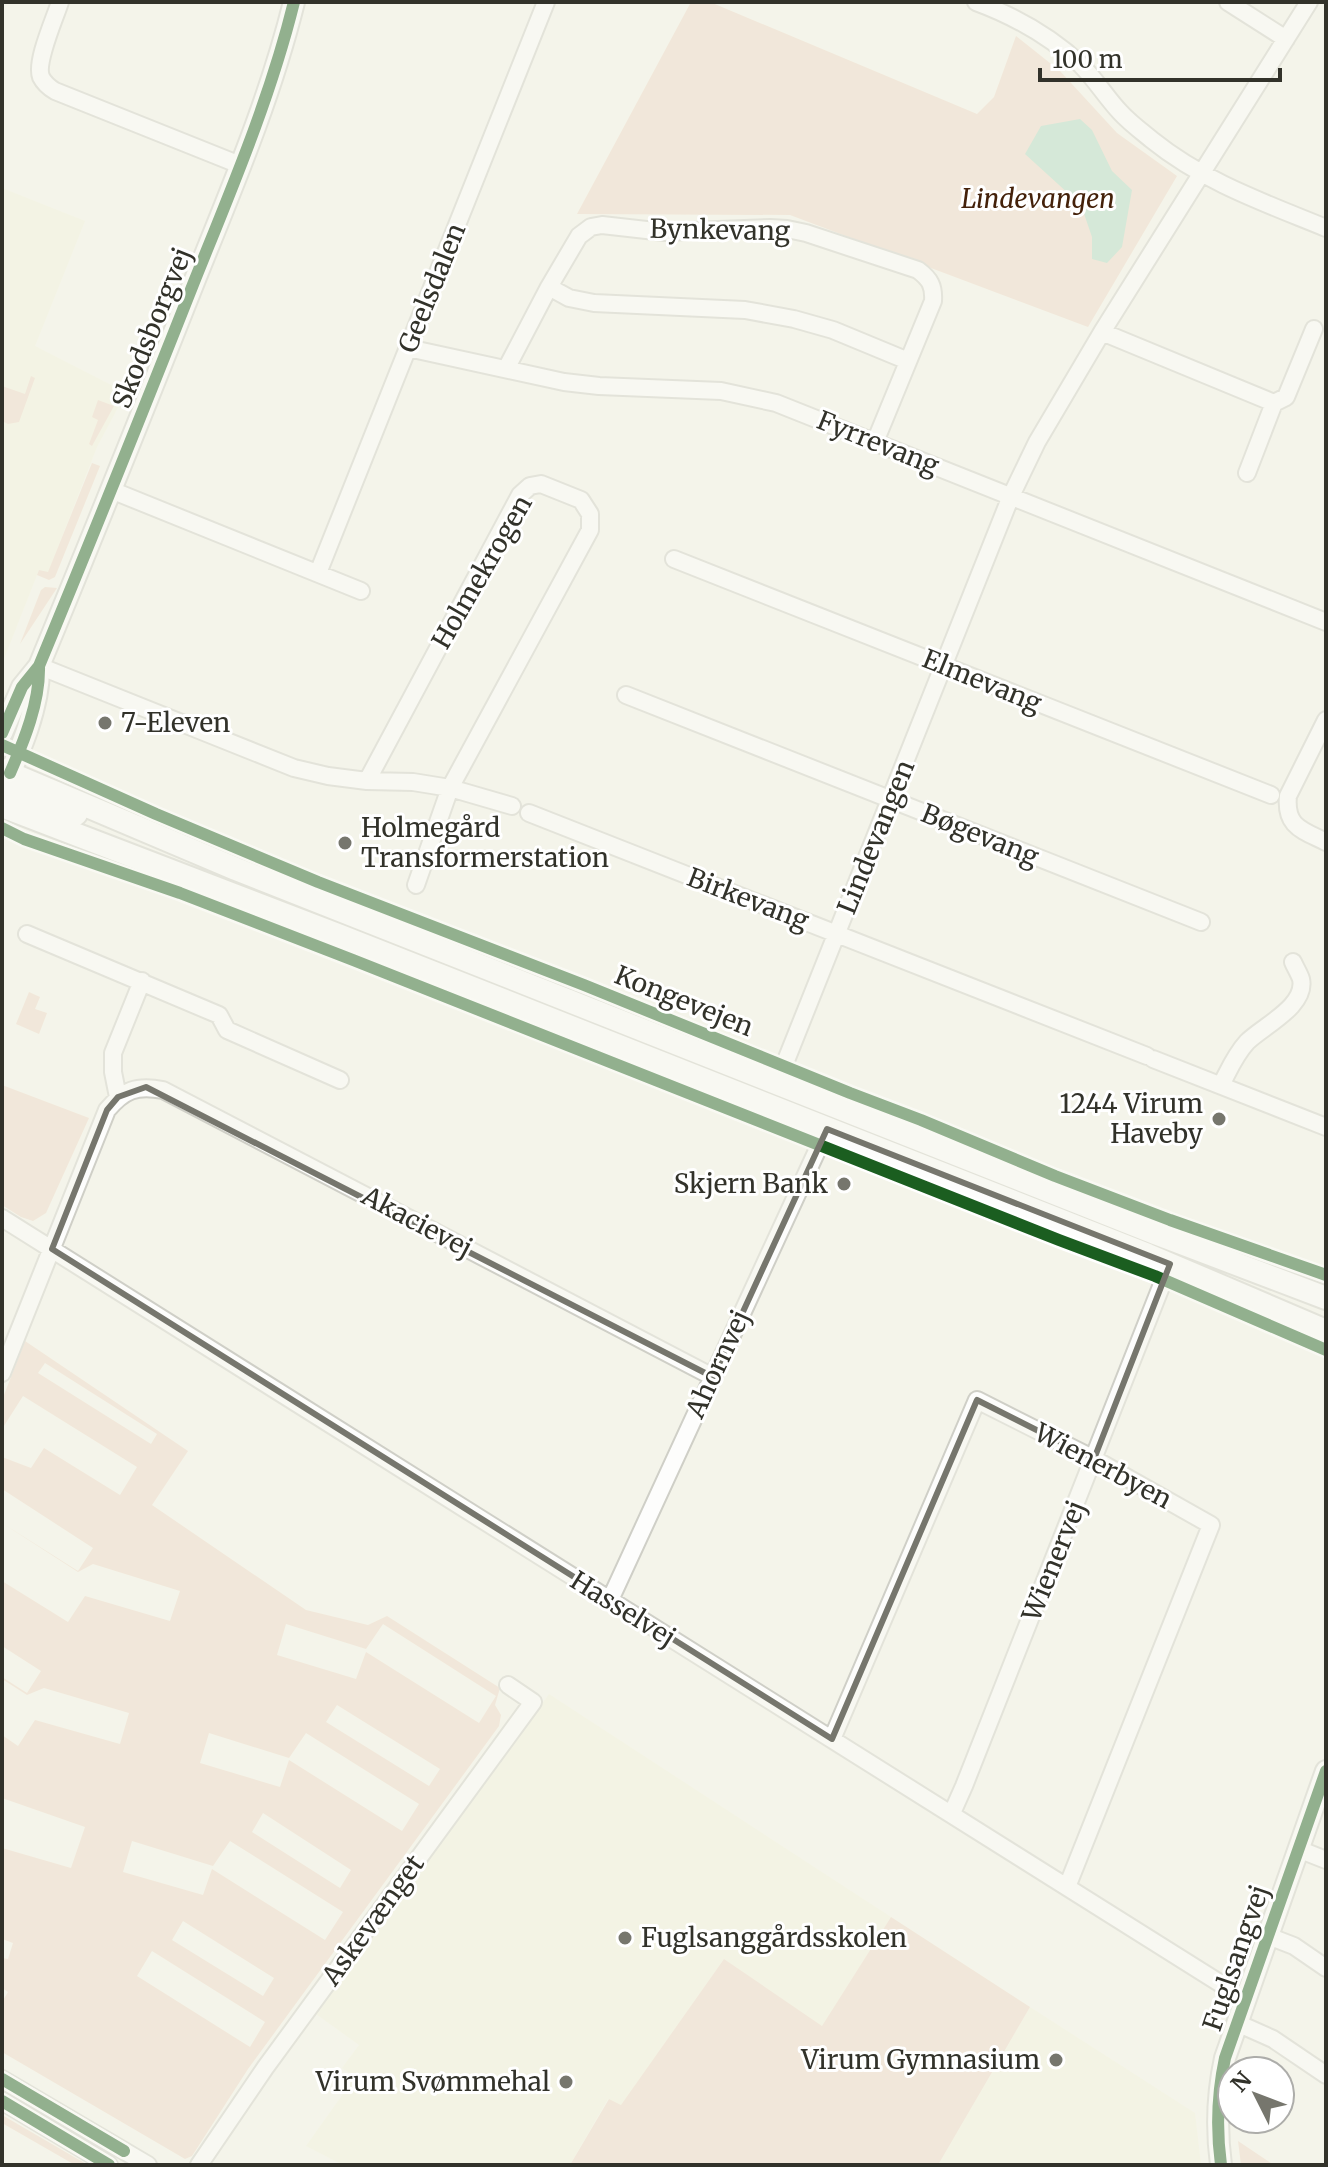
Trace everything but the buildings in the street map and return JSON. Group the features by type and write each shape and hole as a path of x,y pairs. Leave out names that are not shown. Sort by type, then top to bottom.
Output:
{"main road":[{"name":"Kongevejen","path":"3,782 170,841 1155,1233 1326,1298"},
{"path":"2,806 338,935 1170,1264 1326,1331"}],"street":[{"path":"60,2 40,62 41,78 50,87 240,165"},
{"name":"Skodsborgvej","path":"2,733 22,687 39,666 111,490 266,99 294,2"},
{"name":"Geelsdalen","path":"318,573 546,2"},
{"path":"976,2 1004,7 1062,50 1081,65 1122,114 1154,142 1202,175 1326,228"},
{"path":"1228,2 1286,39"},
{"name":"Lindevangen","path":"777,1083 1011,496 1037,442 1102,332 1309,2"},
{"name":"Bynkevang","path":"506,369 579,236 591,227 602,225 664,232 770,228 806,233 918,270 934,288 933,301 875,442"},
{"path":"549,287 569,298 594,303 745,310 794,319 833,330 908,361"},
{"path":"1247,473 1274,403 1286,397 1314,329"},
{"path":"1102,332 1274,403"},
{"name":"Fyrrevang","path":"408,348 564,382 721,391 776,403 1326,622"},
{"name":"Holmekrogen","path":"367,781 520,495 530,486 541,484 581,500 590,514 590,530 450,788 416,885"},
{"path":"111,490 361,591"},
{"name":"Elmevang","path":"674,559 1271,795"},
{"path":"39,666 294,768 328,776 450,788 512,806"},
{"name":"Skodsborgvej","path":"3,782 23,743 39,680 39,666"},
{"name":"Bøgevang","path":"626,695 1201,922"},
{"path":"1326,720 1288,796 1287,808 1289,818 1296,827 1326,842"},
{"name":"Birkevang","path":"529,813 1326,1127"},
{"path":"27,934 219,1015 227,1030 340,1080"},
{"path":"1221,1085 1239,1051 1291,1007 1300,994 1301,980 1293,962"},
{"path":"2,1373 107,1110 118,1097 113,1053 142,981"},
{"name":"Akacievej","path":"118,1097 132,1089 146,1087 163,1090 713,1377"},
{"name":"Ahornvej","path":"610,1600 827,1129"},
{"name":"Hasselvej","path":"2,1218 1245,1999"},
{"name":"Wienervej","path":"952,1813 1170,1264"},
{"name":"Wienerbyen","path":"832,1739 977,1400 1094,1459 1211,1525 1067,1887"},
{"name":"Askevænget","path":"199,2165 265,2068 533,1702 508,1685"},
{"name":"Fuglsangvej","path":"1221,2165 1217,2118 1225,2058 1326,1771"},
{"path":"1298,1849 1326,1860"},
{"path":"1268,1936 1294,1946 1326,1968"},
{"path":"1237,2023 1273,2039 1326,2075"},
{"path":"2,2079 148,2165"},
{"path":"2,2101 109,2165"}],"highlighted area":[{"path":"146,1087 713,1377 827,1129 1170,1264 1094,1459 977,1400 832,1739 52,1249 107,1110 118,1097"}],"shaded area":[{"path":"1080,119 1092,130 1112,171 1132,190 1122,247 1107,263 1092,259 1092,237 1081,205 1025,154 1041,126"},
{"path":"2,188 85,221 35,346 123,391 123,398 97,447 48,573 39,570 2,664"},
{"name":"Fuglsanggårdsskolen","path":"549,1694 891,1917 822,2027 724,1959 621,2106 608,2099 570,2165 343,2165 306,2146 355,2077 342,2068 359,2045 316,2014"},
{"name":"Virum Gymnasium","path":"1030,2007 1195,2113 1201,2165 938,2165"}],"green space":[{"name":"Lindevangen","path":"691,2 710,2 977,114 994,97 1016,36 1060,71 1117,133 1177,176 1088,327 790,215 577,214"},
{"path":"31,376 35,378 19,422 8,424 2,421 2,386 25,394"},
{"path":"98,400 114,406 92,446 89,444 98,420 92,417"},
{"path":"92,463 100,466 55,577 49,580 37,575 39,570 48,572"},
{"path":"45,587 57,588 20,644 41,590"},
{"path":"29,992 40,997 35,1009 47,1013 39,1034 16,1024"},
{"path":"2,1085 89,1118 46,1213 33,1221 2,1205"},
{"path":"25,1341 188,1451 152,1505 306,1610 368,1625 387,1616 500,1688 495,1705 501,1715 499,1726 248,2069 192,2156 185,2159 2,2052 2,2002 8,1992 2,1988 2,1958 8,1959 13,1943 2,1939 2,1848 71,1868 85,1827 2,1798 2,1735 18,1746 35,1720 120,1744 129,1713 44,1688 27,1695 2,1679 27,1693 41,1671 2,1646 2,1581 68,1622 85,1596 170,1621 180,1591 93,1564 78,1572 2,1523 78,1571 93,1548 2,1489 2,1457 31,1468 44,1448 120,1495 137,1467 23,1396 2,1429 2,1400","holes":["45,1363 157,1434 151,1444 38,1373","286,1624 366,1649 383,1624 496,1696 479,1723 366,1652 356,1679 277,1655","337,1705 440,1769 429,1786 326,1722","209,1733 289,1758 306,1733 419,1804 402,1831 289,1760 280,1787 200,1763","263,1813 351,1870 340,1888 252,1832","132,1841 213,1866 230,1841 343,1912 325,1940 212,1869 203,1895 123,1872","183,1921 274,1978 263,1996 172,1940","152,1951 265,2022 250,2047 137,1976"]},
{"path":"891,1917 1030,2007 938,2165 570,2165 609,2099 621,2105 724,1959 822,2026"},
{"path":"2,2115 88,2165 75,2165 2,2123"},
{"path":"1238,2141 1274,2165 1241,2165"}],"cycle path":[{"path":"2,733 22,687 39,666 222,213 262,109 294,2"},
{"path":"10,773 34,707 39,666"},
{"path":"2,745 318,882 584,985 1055,1176 1326,1275"},
{"path":"2,828 24,839 180,893 353,960 1155,1276 1326,1350"},
{"path":"1221,2165 1218,2112 1225,2058 1326,1771"},
{"path":"2,2079 124,2151"},
{"path":"2,2101 109,2165"}],"place":[{"name":"7-Eleven","path":"105,723"},
{"name":"Holmegård Transformerstation","path":"345,843"},
{"name":"1244 Virum Haveby","path":"1219,1119"},
{"name":"Skjern Bank","path":"844,1184"},
{"name":"Fuglsanggårdsskolen","path":"625,1938"},
{"name":"Virum Gymnasium","path":"1056,2060"},
{"name":"Virum Svømmehal","path":"566,2082"}]}
